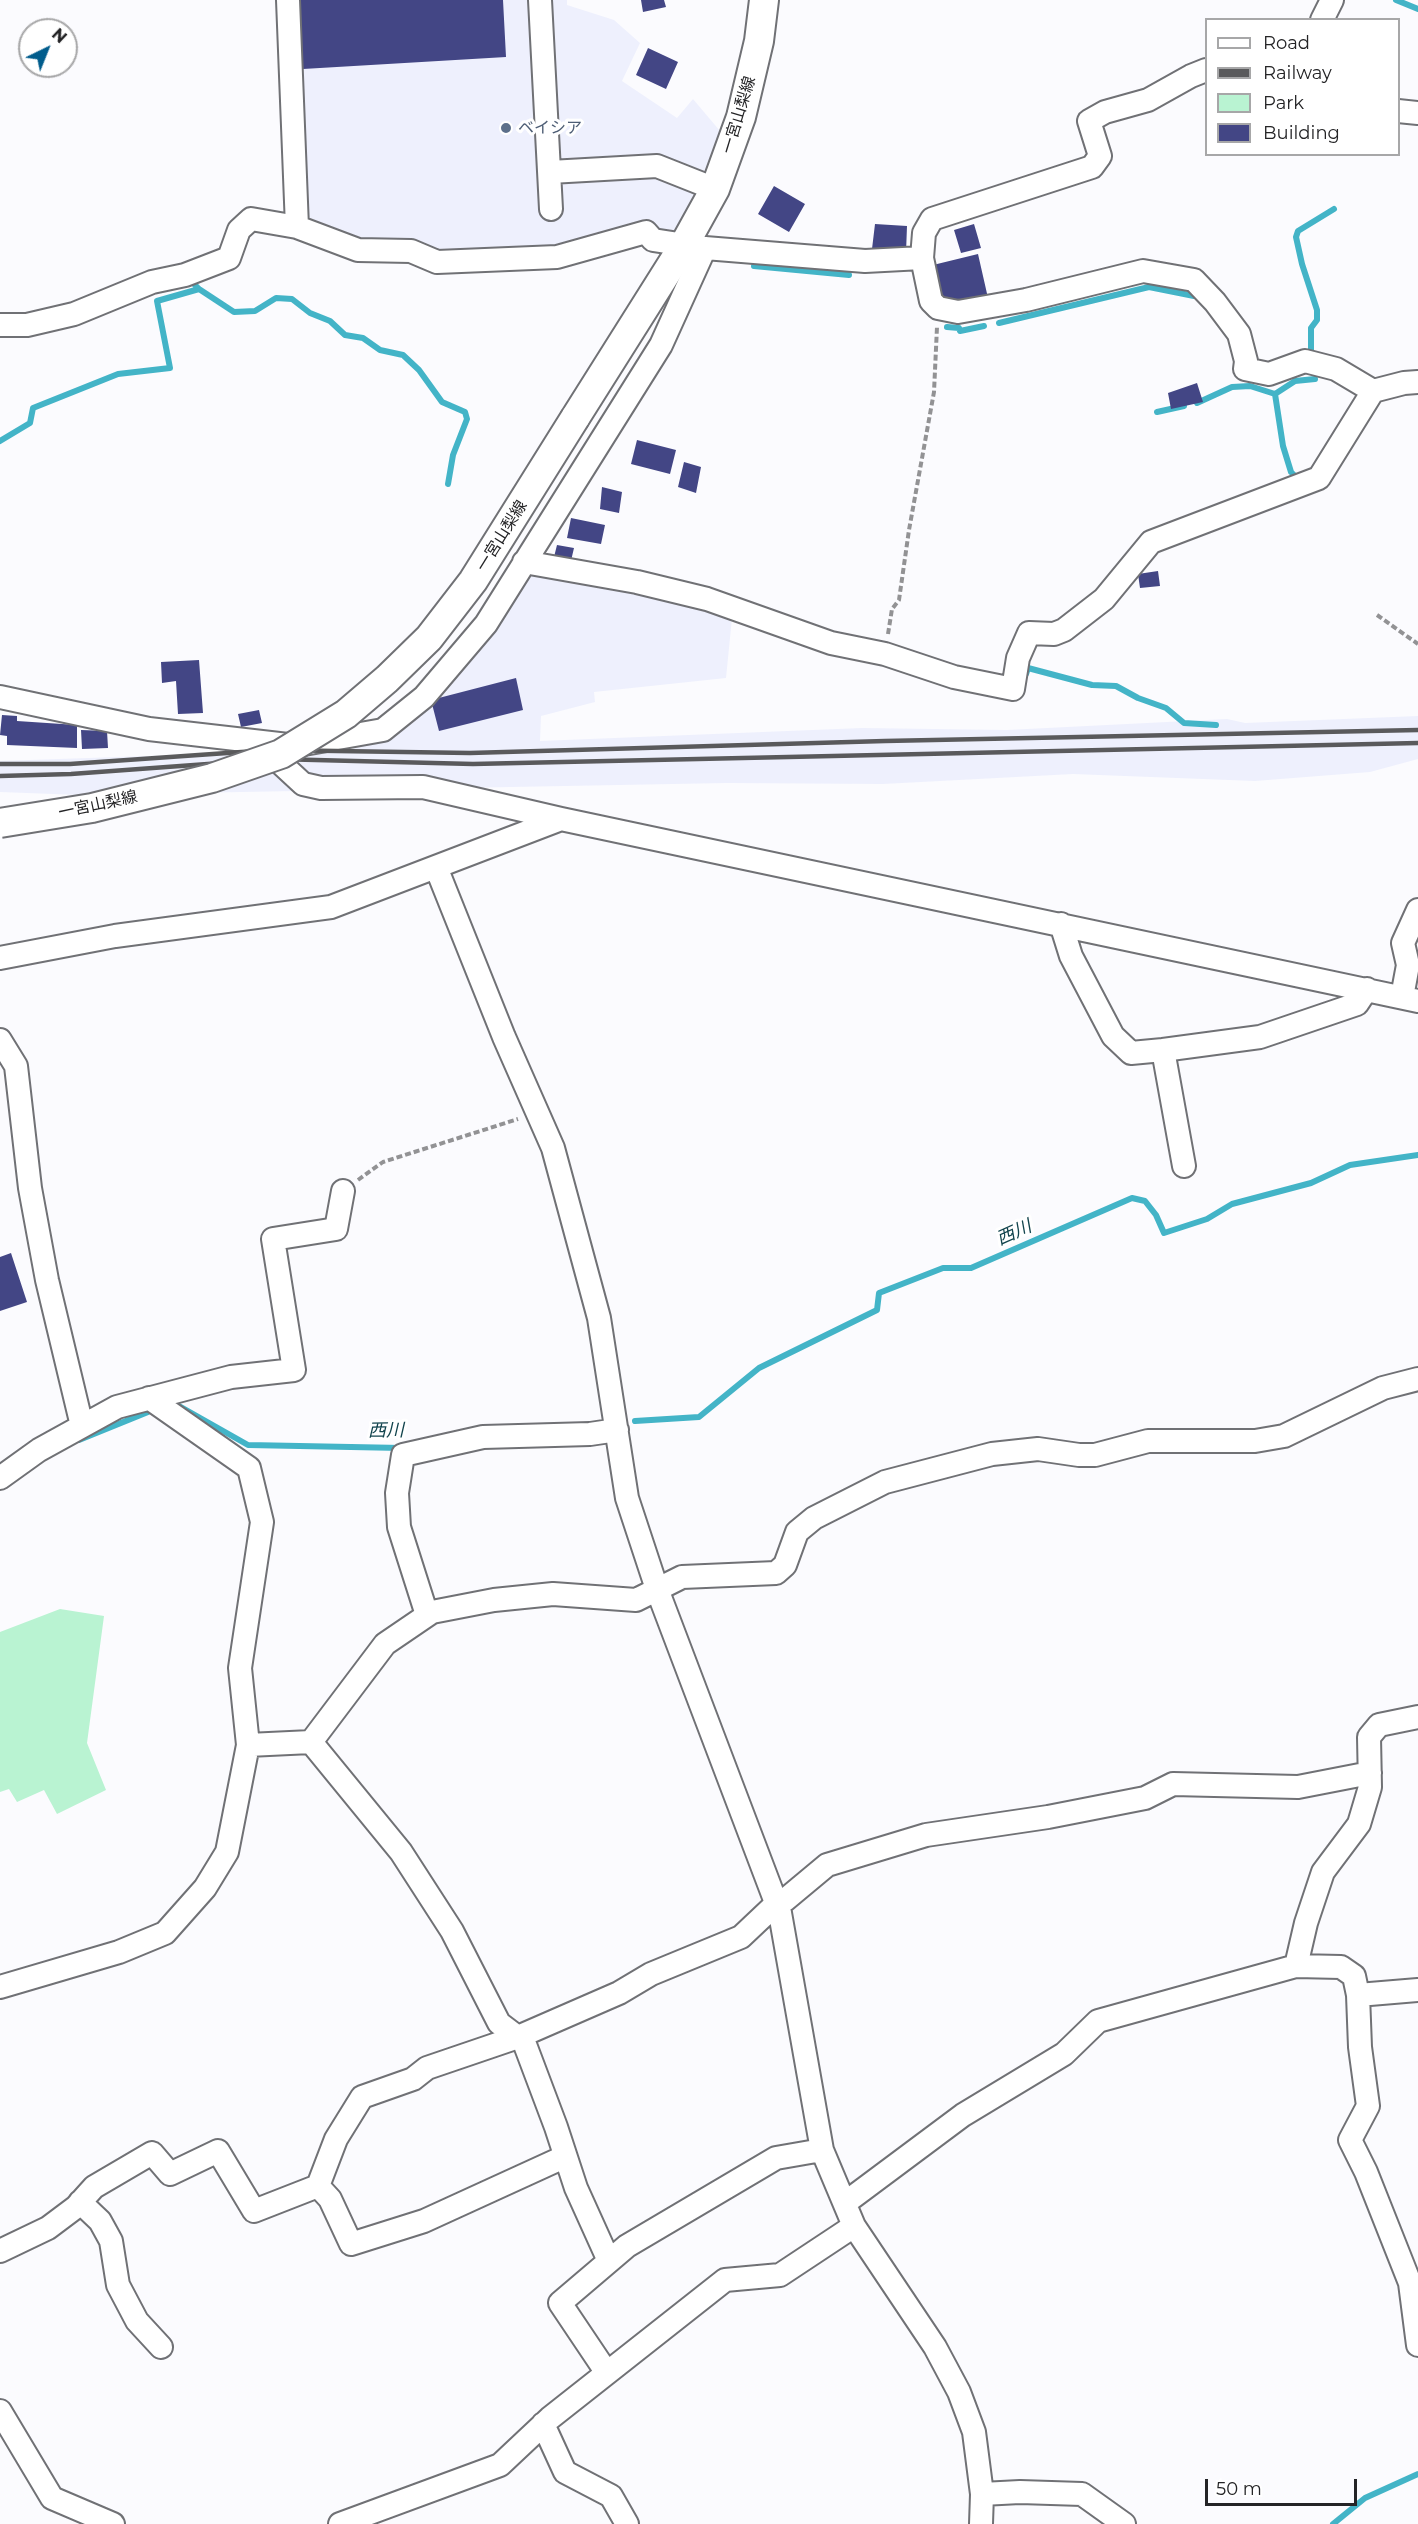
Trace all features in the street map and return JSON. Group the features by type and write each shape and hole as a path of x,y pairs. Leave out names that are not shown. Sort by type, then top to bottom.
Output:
{"main road":[{"name":"一宮山梨線","path":"0,823 92,808 212,778 281,754 346,714 387,679 429,638 473,581 575,418 704,247 715,189 741,117 759,41 765,0"}],"street":[{"path":"288,0 297,227"},
{"path":"540,0 551,208"},
{"path":"1323,18 1332,0"},
{"path":"1205,70 1191,75 1148,100 1105,112 1089,121 1100,156 1092,167 998,200 932,219 924,233 922,258 931,301 938,308 958,312 1026,300 1143,271 1194,280 1215,302 1239,334 1246,361 1245,369 1269,374 1305,361 1336,369 1373,391"},
{"path":"1400,111 1418,113"},
{"path":"550,172 657,166 715,189"},
{"path":"0,325 27,325 74,314 152,282 185,275 229,258 239,230 251,219 297,227 358,249 411,251 437,262 557,257 646,232 653,240 704,247 865,261 922,258"},
{"path":"704,247 661,345 486,624 424,697 382,730 270,750 276,759 303,784 321,788 423,787 561,819 1410,999 1408,965 1403,942 1418,910"},
{"path":"524,562 637,582 707,599 831,643 885,654 954,677 1013,689 1018,658 1029,633 1054,634 1064,630 1104,599 1151,542 1319,478 1373,391 1418,382"},
{"path":"0,697 149,729 292,745"},
{"path":"0,958 115,936 331,907 561,819"},
{"path":"436,867 504,1036 553,1148 599,1317 627,1498 657,1589 777,1903 822,2150 854,2226 935,2347 959,2392 974,2432 982,2494 981,2524"},
{"path":"1061,924 1071,956 1113,1036 1131,1053 1260,1037 1357,1004 1367,989"},
{"path":"0,1040 16,1066 30,1188 47,1280 82,1426"},
{"path":"1163,1050 1184,1166"},
{"path":"0,1479 39,1450 117,1407 231,1377 294,1370 273,1239 336,1229 343,1191"},
{"path":"311,1742 385,1644 432,1612 494,1600 553,1594 636,1600 682,1577 776,1573 785,1565 796,1532 814,1518 885,1482 992,1454 1038,1449 1095,1455 1148,1441 1255,1441 1284,1436 1383,1388 1418,1379"},
{"path":"0,1987 119,1952 165,1933 204,1888 227,1852 248,1745 240,1668 262,1522 249,1468 149,1398"},
{"path":"427,1615 399,1527 398,1493 403,1455 483,1437 590,1434 617,1430"},
{"path":"1296,1966 1306,1923 1323,1872 1359,1824 1370,1787 1369,1737 1379,1725 1418,1717"},
{"path":"248,1745 311,1742"},
{"path":"311,1742 401,1852 452,1931 499,2023 524,2042 556,2127 564,2157 609,2261"},
{"path":"0,2252 48,2228 80,2202 94,2187 152,2153 170,2174 218,2151 254,2211 318,2186 336,2139 362,2097 413,2079 427,2067 518,2037 619,1993 651,1974 741,1937 777,1903 785,1900 827,1865 926,1834 1048,1817 1145,1798 1173,1784 1298,1787 1370,1773"},
{"path":"845,2203 963,2115 1064,2054 1098,2021 1296,1966 1341,1967 1354,1976 1358,1995 1360,2047 1368,2106 1350,2140 1366,2172 1410,2283 1418,2345"},
{"path":"1358,1995 1418,1990"},
{"path":"607,2373 560,2303 627,2246 776,2158 822,2150"},
{"path":"318,2186 330,2199 351,2244 424,2221 564,2157"},
{"path":"80,2202 100,2221 111,2241 118,2285 137,2321 162,2347"},
{"path":"340,2524 500,2465 543,2424 725,2280 780,2275 854,2226"},
{"path":"0,2411 52,2498 112,2524"},
{"path":"543,2424 565,2472 611,2496 627,2524"},
{"path":"982,2494 1020,2492 1082,2494 1124,2524"}],"path":[{"path":"885,654 892,609 899,600 934,392 938,308"},
{"path":"1377,615 1418,644"},
{"path":"343,1191 383,1162 538,1113"}],"shaded area":[{"name":"ベイシア","path":"288,0 567,0 567,5 614,20 640,43 622,81 677,118 693,99 720,131 707,166 715,189 684,245 653,240 557,257 437,262 297,227"},
{"path":"524,562 733,608 726,678 594,692 595,702 541,716 540,741 862,728 1007,730 1227,719 1245,723 1418,716 1418,759 1370,772 1255,781 1073,774 883,784 727,783 80,795 0,792 0,761 352,749 383,730"}],"green space":[{"path":"60,1609 104,1616 87,1743 106,1790 57,1814 44,1790 17,1802 9,1789 0,1792 0,1632"}],"building":[{"path":"299,0 503,0 506,57 303,69"},
{"path":"641,0 664,0 666,7 643,12"},
{"path":"648,48 678,62 666,89 636,75"},
{"path":"774,186 805,204 789,232 758,214"},
{"path":"875,224 907,226 906,253 872,249"},
{"path":"974,224 981,248 961,253 954,230"},
{"path":"978,254 988,298 943,308 933,265"},
{"path":"1197,383 1203,402 1171,409 1168,393"},
{"path":"637,440 676,450 670,474 631,464"},
{"path":"684,462 701,467 696,493 678,487"},
{"path":"602,487 622,492 619,513 600,509"},
{"path":"571,518 605,525 601,544 567,538"},
{"path":"557,545 574,548 570,565 553,561"},
{"path":"1158,571 1160,586 1140,588 1138,574"},
{"path":"199,660 203,713 178,714 176,681 162,683 161,662"},
{"path":"516,678 523,710 439,731 431,700"},
{"path":"259,710 262,723 241,727 238,714"},
{"path":"2,715 17,716 17,721 77,725 77,748 7,745 7,736 0,735"},
{"path":"81,730 107,731 108,748 82,749"},
{"path":"11,1253 27,1302 0,1311 0,1257"}],"waterway":[{"path":"1396,0 1418,9"},
{"path":"1311,356 1311,328 1317,320 1317,310 1296,237 1298,231 1334,209"},
{"path":"754,266 849,275"},
{"path":"189,279 199,289 234,312 255,311 276,298 292,299 310,313 330,321 345,335 363,338 380,350 403,355 419,370 442,402 465,412 467,419 453,455 448,484"},
{"path":"999,323 1149,287 1194,296"},
{"path":"0,441 30,423 33,408 118,374 170,368 157,301 199,289"},
{"path":"947,327 959,328 960,331 984,326"},
{"path":"1275,394 1295,381 1315,379"},
{"path":"1197,403 1232,387 1250,386 1275,394 1283,446 1291,472 1300,481"},
{"path":"1157,412 1184,406"},
{"path":"1026,674 1028,668 1092,685 1116,686 1138,698 1166,708 1184,723 1216,725"},
{"name":"西川","path":"635,1421 699,1417 759,1368 877,1310 879,1293 943,1268 971,1268 1132,1198 1145,1201 1156,1215 1164,1233 1207,1219 1232,1204 1311,1183 1350,1165 1418,1155"},
{"name":"西川","path":"179,1406 248,1445 402,1448"},
{"name":"西川","path":"79,1440 148,1412"},
{"path":"1333,2524 1365,2498 1418,2474"}],"railway":[{"path":"0,764 70,764 270,750 470,753 885,741 1418,730"},
{"path":"0,776 71,774 276,759 473,764 1418,743"}],"place":[{"name":"ベイシア","path":"506,128"}]}
